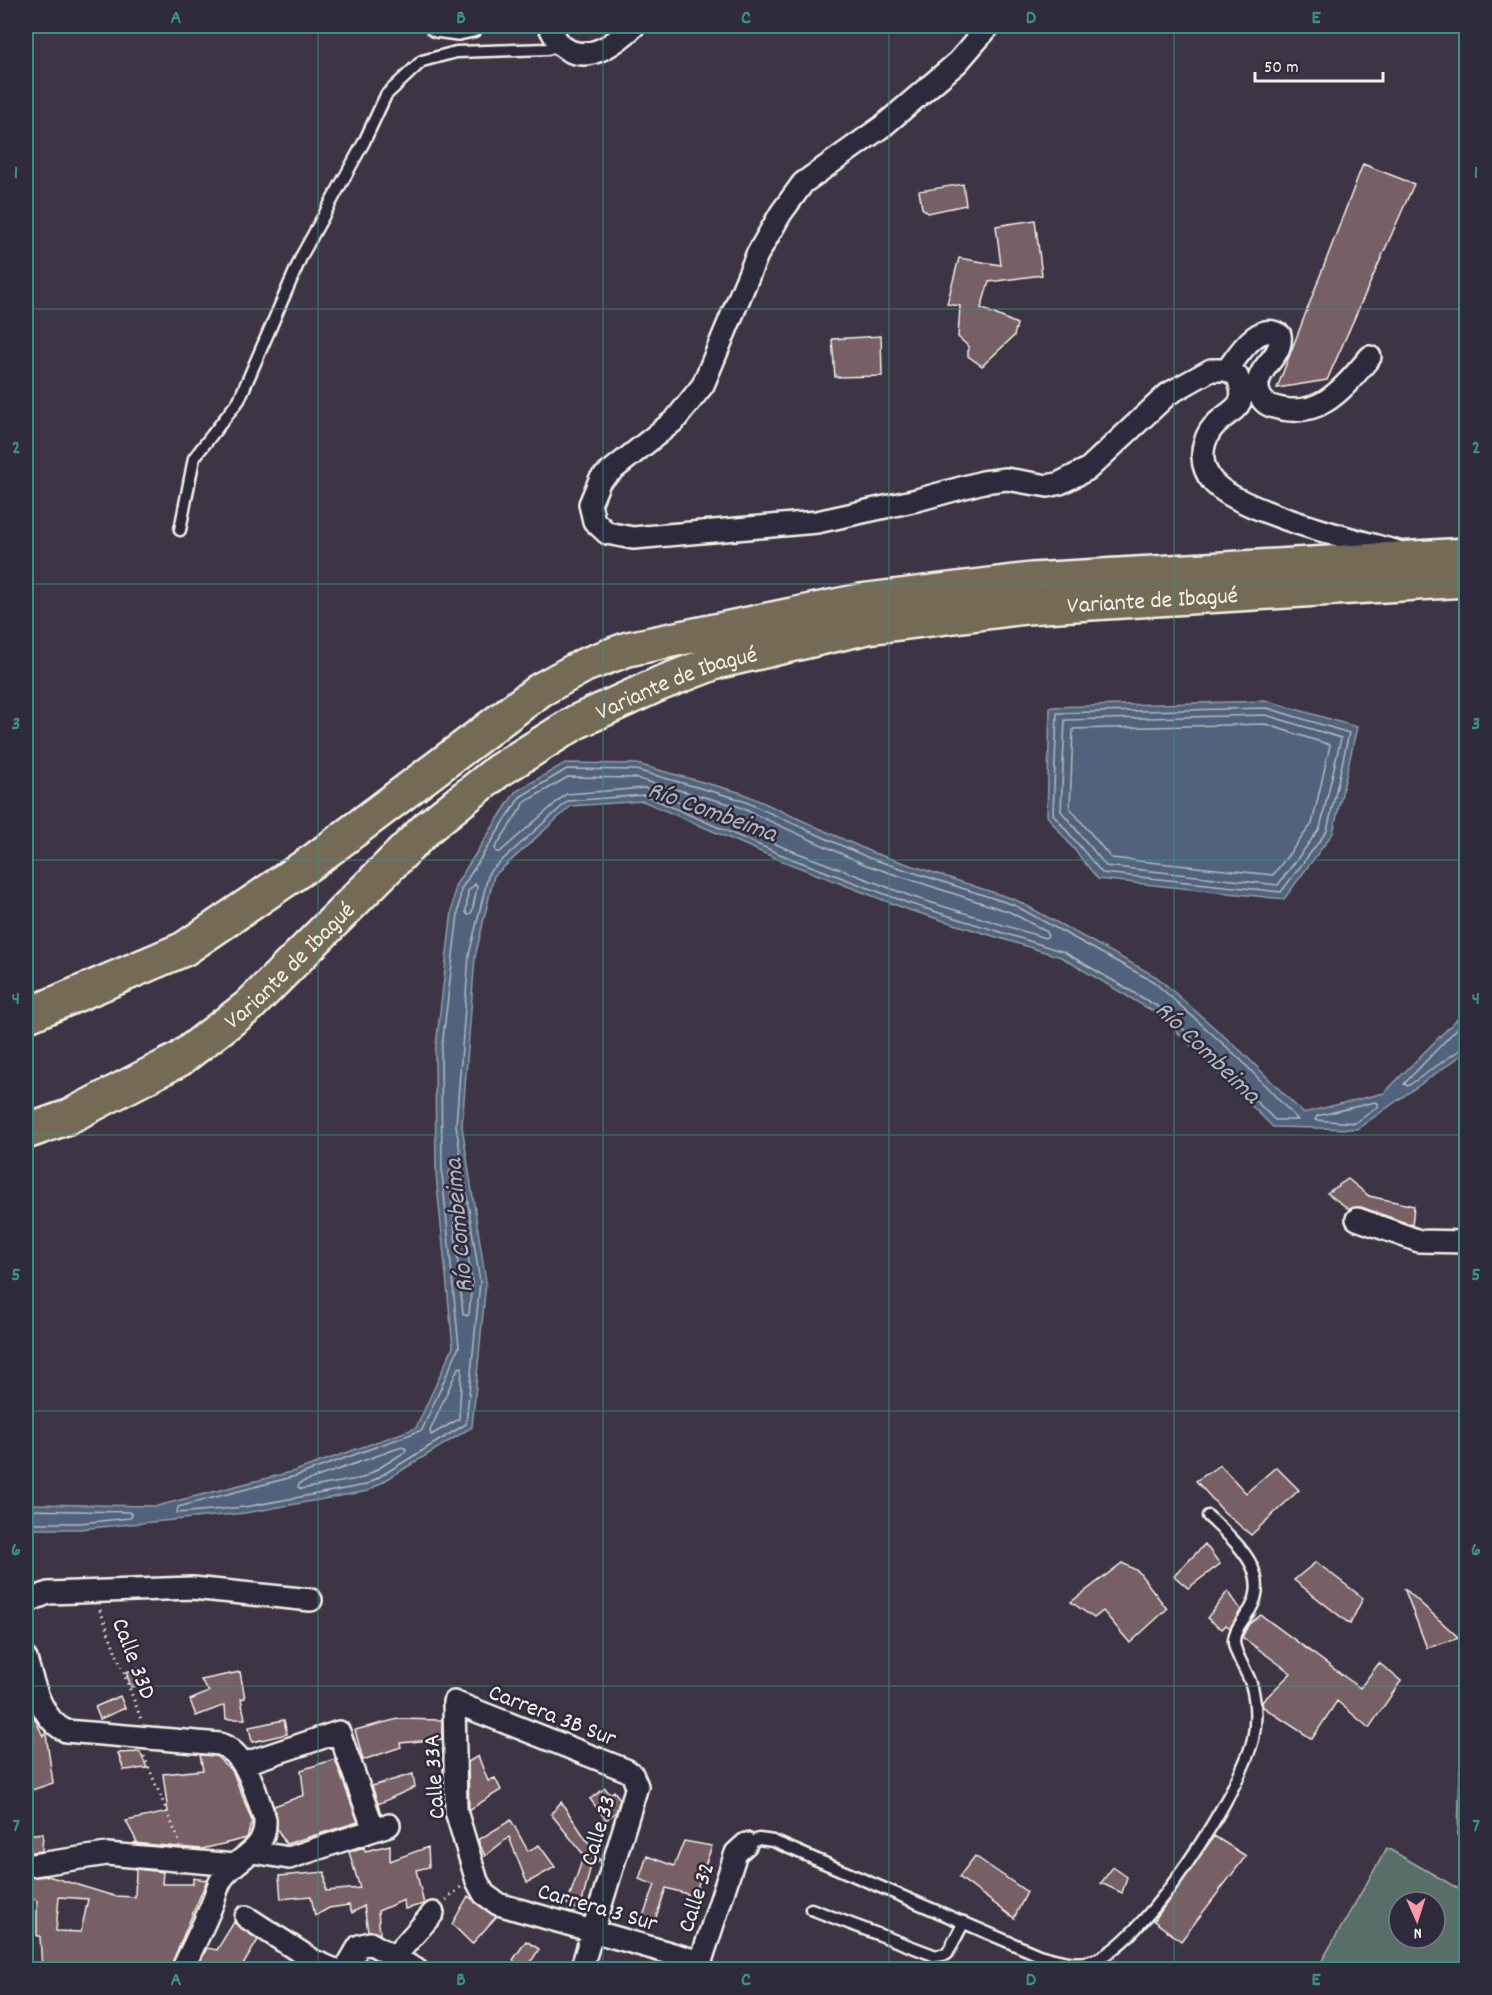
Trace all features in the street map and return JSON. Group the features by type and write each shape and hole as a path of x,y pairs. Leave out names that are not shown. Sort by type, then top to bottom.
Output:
{"highway":[{"name":"Variante de Ibagué","path":"26,1016 184,949 316,860 540,690 597,660 628,649 860,601 1030,580 1467,555"},
{"name":"Variante de Ibagué","path":"26,1132 68,1117 180,1059 249,1006 427,828 498,771 576,722 659,684 716,662 868,627 1026,608 1467,580"},
{"path":"26,1115 105,1083 170,1046 229,1001 279,952 313,941"},
{"path":"26,1039 165,973 184,949"}],"street":[{"path":"436,26 458,30 472,26"},
{"path":"549,26 560,45 575,54 595,52 616,42 634,26"},
{"path":"989,26 958,62 883,126 803,183 781,213 757,255 703,385 675,420 600,480 590,504 594,521 607,533 633,538 817,522 917,500 983,482 1006,479 1048,486 1060,483 1088,469 1168,394 1211,370 1227,370 1237,376 1242,395 1238,408 1210,430 1201,454 1206,472 1214,483 1247,503 1313,527 1419,557"},
{"path":"1227,370 1257,336 1264,331 1273,331 1280,335 1281,345 1258,381 1258,393 1266,404 1283,410 1299,411 1314,408 1328,400 1370,357"},
{"path":"1357,1219 1419,1241 1467,1242"},
{"path":"26,1602 48,1593 192,1588 311,1600"},
{"path":"26,1659 50,1719 66,1731 141,1735 220,1744 230,1747 241,1760 264,1819 262,1838 254,1852 235,1865 218,1884 214,1900 182,1970"},
{"name":"Carrera 3B Sur","path":"454,1702 632,1774"},
{"name":"Calle 33A","path":"454,1702 456,1811 480,1888"},
{"path":"241,1760 339,1732 381,1827 289,1858 254,1852"},
{"name":"Calle 33","path":"581,1970 637,1786 632,1774"},
{"name":"Calle 32","path":"699,1966 736,1853 746,1844"},
{"path":"26,1866 107,1854 235,1865"},
{"name":"Carrera 3 Sur","path":"480,1888 498,1904 593,1931 699,1966"},
{"path":"395,1956 433,1913"},
{"path":"246,1917 314,1961 335,1970"},
{"path":"345,1970 359,1946 370,1943 417,1970"}],"lane":[{"path":"180,530 194,458 239,400 302,255 364,142 386,95 422,61 456,52 547,49 560,45"},
{"path":"746,1844 759,1839 773,1841 1039,1954 1069,1963 1096,1959 1122,1942 1168,1889 1227,1799 1253,1738 1255,1707 1250,1683 1234,1642 1235,1634 1252,1606 1256,1575 1244,1552 1208,1516"},
{"path":"811,1909 936,1956 947,1954 964,1922"}],"path":[{"name":"Calle 33D","path":"93,1592 141,1735 187,1860"},
{"path":"433,1913 457,1888 480,1888"}],"green space":[{"path":"1460,1769 1466,1769 1466,1836 1458,1835"},
{"path":"1387,1848 1466,1893 1466,1969 1317,1969"}],"water":[{"path":"1268,701 1357,727 1333,833 1284,899 1098,879 1047,816 1050,707"},
{"name":"Río Combeima","path":"565,763 637,764 742,793 871,852 1016,900 1157,977 1243,1053 1303,1113 1384,1093 1466,1010 1466,1052 1357,1129 1273,1127 1161,1016 1061,957 909,910 780,860 643,801 571,806 494,876 475,957 462,1126 486,1282 472,1427 368,1491 245,1513 80,1529 26,1529 26,1504 157,1506 295,1471 416,1428 453,1347 436,1174 435,1054 455,886 515,792"}],"building":[{"path":"1363,164 1414,184 1327,380 1277,388"},
{"path":"963,184 966,205 928,213 922,208 919,191"},
{"path":"1035,220 1042,275 989,282 981,308 1017,324 1014,336 982,366 968,356 968,346 958,337 960,306 947,304 959,258 1001,265 996,226"},
{"path":"881,336 882,376 835,377 832,339"},
{"path":"1348,1179 1369,1196 1414,1206 1412,1225 1361,1207 1349,1209 1327,1193"},
{"path":"1220,1465 1246,1493 1276,1467 1299,1490 1251,1535 1224,1512 1196,1481"},
{"path":"1205,1544 1220,1564 1188,1588 1174,1576"},
{"path":"1316,1562 1363,1598 1350,1624 1294,1580"},
{"path":"1122,1563 1138,1571 1167,1609 1130,1643 1103,1611 1094,1618 1071,1602"},
{"path":"1404,1588 1459,1638 1427,1648"},
{"path":"1228,1591 1241,1610 1230,1628 1226,1625 1222,1629 1207,1618"},
{"path":"1261,1615 1360,1688 1379,1663 1401,1681 1369,1728 1337,1701 1312,1739 1263,1707 1262,1702 1291,1673 1242,1637 1249,1624"},
{"path":"139,1668 146,1684 131,1687 126,1672"},
{"path":"240,1672 245,1698 241,1699 245,1719 226,1719 225,1705 196,1716 190,1700 209,1692 201,1680"},
{"path":"120,1696 125,1708 100,1719 95,1707"},
{"path":"26,1700 43,1736 46,1734 53,1783 26,1792"},
{"path":"398,1719 442,1720 442,1739 400,1743 401,1747 363,1760 355,1730"},
{"path":"284,1720 287,1734 252,1742 249,1727"},
{"path":"140,1752 147,1768 124,1770 118,1753"},
{"path":"200,1755 216,1756 233,1772 252,1821 247,1838 202,1849 133,1843 137,1842 126,1821 168,1812 163,1774 203,1770"},
{"path":"478,1756 488,1781 495,1778 501,1790 469,1810 468,1762"},
{"path":"335,1759 358,1822 286,1844 277,1829 274,1806 304,1795 301,1770"},
{"path":"413,1774 415,1787 378,1804 372,1786"},
{"path":"605,1788 610,1794 614,1791 620,1799 616,1812 606,1820 590,1799"},
{"path":"561,1802 600,1860 591,1865 580,1911 567,1904 584,1855 551,1814"},
{"path":"511,1820 528,1851 539,1845 555,1867 527,1883 509,1837 485,1856 478,1840"},
{"path":"43,1833 42,1851 26,1853 26,1835"},
{"path":"1214,1836 1246,1856 1181,1941 1154,1921"},
{"path":"684,1841 712,1846 694,1896 666,1888 654,1923 641,1921 655,1885 639,1879 647,1856 674,1866"},
{"path":"390,1845 390,1861 428,1847 429,1867 416,1870 424,1904 405,1909 404,1900 378,1911 380,1934 368,1931 364,1906 352,1913 349,1905 329,1908 315,1916 311,1896 281,1899 279,1876 325,1872 326,1891 360,1888 349,1852 364,1847 365,1851"},
{"path":"975,1856 1027,1892 1014,1918 959,1877"},
{"path":"1113,1867 1127,1877 1122,1893 1101,1883"},
{"path":"136,1869 163,1872 162,1884 193,1884 193,1878 207,1880 169,1970 129,1970 118,1965 90,1963 87,1970 42,1969 40,1936 37,1936 37,1901 27,1893 26,1878 48,1876 114,1896 135,1897","holes":["59,1897 88,1899 81,1932 56,1931"]},
{"path":"468,1896 496,1917 472,1944 452,1924"},
{"path":"234,1922 258,1940 240,1970 196,1970 207,1948 217,1950"},
{"path":"526,1941 539,1949 526,1970 523,1970 513,1960"}]}
